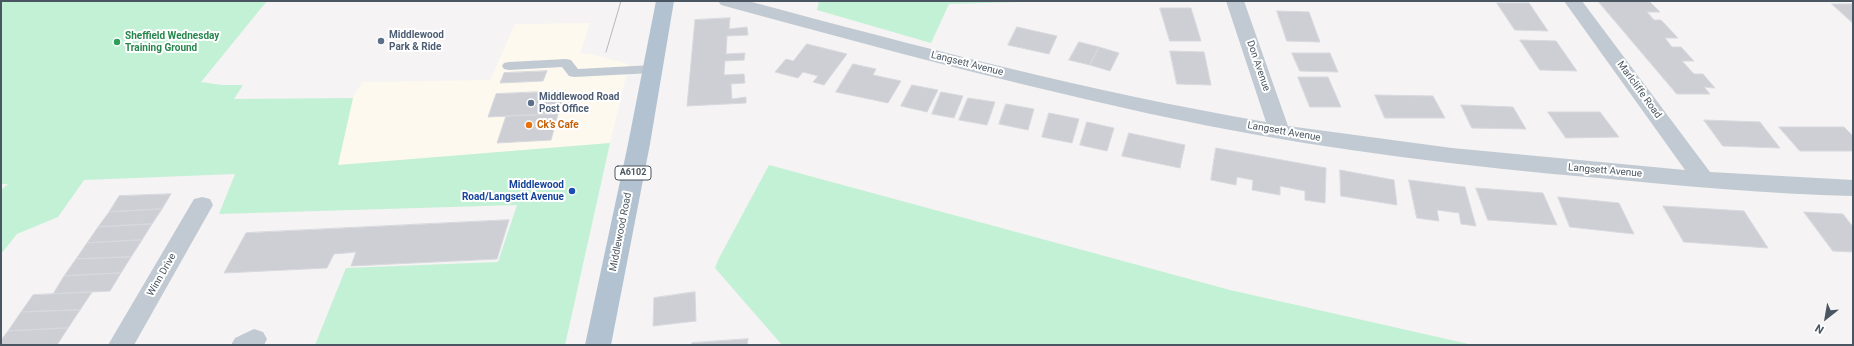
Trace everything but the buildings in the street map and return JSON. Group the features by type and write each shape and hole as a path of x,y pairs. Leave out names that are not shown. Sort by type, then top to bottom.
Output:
{"main road":[{"name":"Middlewood Road","path":"598,345 653,69 665,1"}],"street":[{"name":"Langsett Avenue","path":"727,1 934,56 1107,98 1280,132 1504,162 1704,180 1853,188"},
{"name":"Don Avenue","path":"1235,1 1280,132"},
{"name":"Marlcliffe Road","path":"1573,1 1704,180"},
{"name":"Winn Drive","path":"121,345 202,205"}],"lane":[{"path":"509,66 566,63 574,73 653,69"}],"shaded area":[{"path":"590,23 580,53 591,54 629,64 610,143 338,165 353,98 362,82 490,80 515,24"}],"green space":[{"path":"1,1 267,1 201,82 222,85 243,85 234,99 353,98 338,165 610,143 565,345 315,345 346,268 498,262 517,205 219,214 235,174 84,180 58,217 17,234 1,254 1,190 8,184 1,184"},
{"path":"819,1 1055,1 949,4 931,43 817,10"},
{"path":"769,165 1230,290 1473,345 782,345 715,268"}],"tram line":[{"path":"606,52 621,1"}],"place":[{"name":"Middlewood Park & Ride","path":"381,41"},
{"name":"Sheffield Wednesday Training Ground","path":"117,42"},
{"name":"Middlewood Road Post Office","path":"531,103"},
{"name":"Ck’s Cafe","path":"529,125"},
{"name":"Middlewood Road/Langsett Avenue","path":"572,191"}]}
